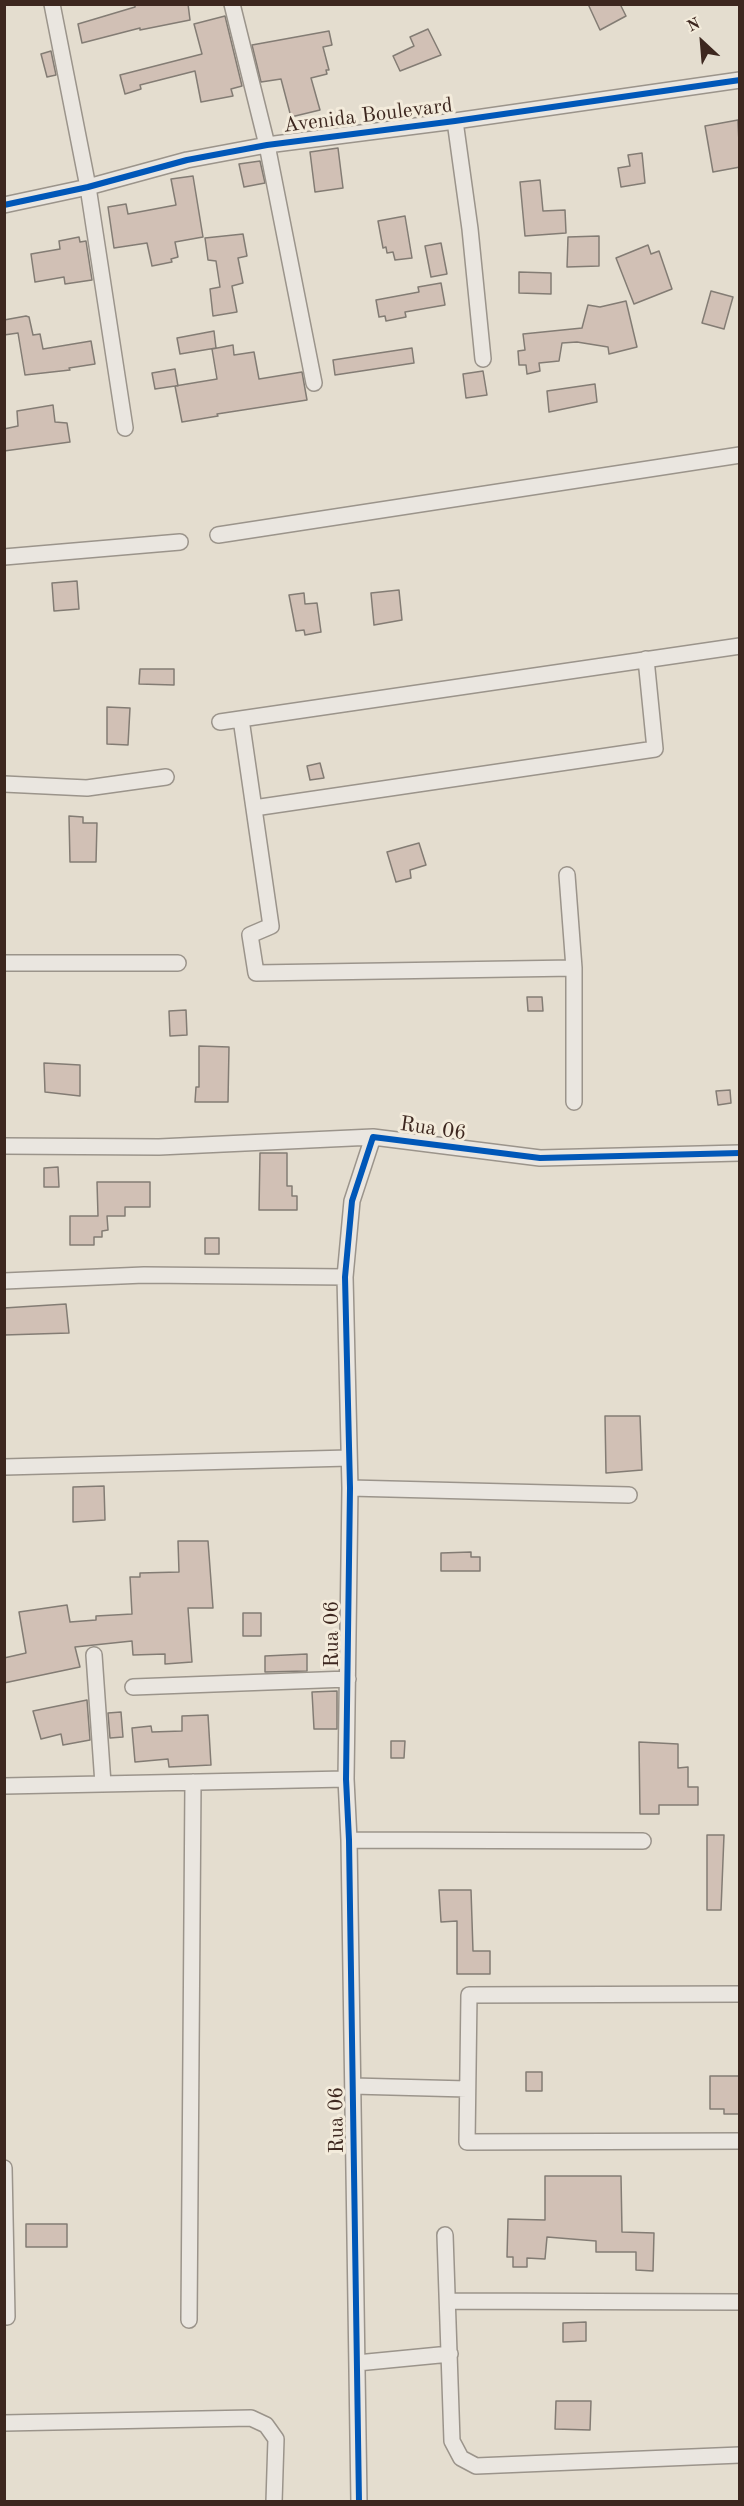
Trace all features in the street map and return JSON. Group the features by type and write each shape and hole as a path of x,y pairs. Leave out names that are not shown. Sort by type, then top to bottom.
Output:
{"street":[{"path":"52,4 88,187 126,428"},
{"path":"232,4 267,145 314,383"},
{"name":"Avenida Boulevard","path":"4,205 88,187 187,160 267,145 455,121 740,80"},
{"path":"455,121 470,229 483,359"},
{"path":"218,535 740,455"},
{"path":"4,556 180,542"},
{"path":"220,722 740,646"},
{"path":"254,808 655,749 646,659"},
{"path":"241,719 271,926 250,934 256,973 574,968"},
{"path":"4,784 87,788 166,777"},
{"path":"567,875 574,968 574,1102"},
{"path":"4,963 178,963"},
{"path":"4,1146 159,1147 374,1137"},
{"name":"Rua 06","path":"359,2502 349,1840 346,1779 350,1488 345,1277 352,1201 374,1137 540,1158 740,1153"},
{"path":"4,1281 144,1275 345,1277"},
{"path":"4,1467 349,1458"},
{"path":"350,1488 629,1495"},
{"path":"94,1655 103,1784"},
{"path":"133,1687 348,1679"},
{"path":"4,1786 346,1779"},
{"path":"189,2319 193,1782"},
{"path":"349,1840 643,1841"},
{"path":"740,1994 469,1995 466,2142 740,2140"},
{"path":"353,2086 467,2089"},
{"path":"4,2168 7,2317"},
{"path":"445,2235 452,2441 461,2458 476,2466 740,2455"},
{"path":"448,2301 740,2302"},
{"path":"357,2363 450,2355"},
{"path":"4,2423 251,2418 266,2425 276,2439 274,2502"}],"building":[{"path":"135,4 188,4 190,20 140,30 140,28 82,43 78,24 135,7"},
{"path":"588,4 620,4 626,16 600,30"},
{"path":"225,16 242,86 231,89 233,96 201,102 195,71 140,85 141,89 125,94 120,75 202,54 194,24"},
{"path":"428,29 441,55 400,71 393,56 414,46 410,37"},
{"path":"329,31 332,45 323,47 329,70 326,70 327,74 311,78 320,110 291,117 281,79 261,82 252,45"},
{"path":"51,51 56,75 47,77 41,54"},
{"path":"738,120 740,167 713,172 705,126"},
{"path":"338,148 343,188 315,192 310,152"},
{"path":"642,153 645,183 621,187 618,168 630,166 628,155"},
{"path":"260,161 265,183 244,187 239,164"},
{"path":"193,176 203,237 175,242 178,257 171,259 172,262 152,266 147,243 114,248 108,207 126,204 128,214 176,205 171,179"},
{"path":"540,180 543,211 565,210 566,233 525,236 520,182"},
{"path":"405,216 412,258 395,260 393,252 387,253 386,247 383,248 378,221"},
{"path":"243,234 247,256 238,258 243,283 232,286 237,312 213,316 210,289 220,287 216,261 208,260 205,238"},
{"path":"599,236 599,266 567,267 568,237"},
{"path":"79,237 80,242 86,241 92,280 65,284 64,277 35,282 31,254 60,249 59,241"},
{"path":"441,243 447,274 431,277 425,246"},
{"path":"648,245 651,254 659,251 672,289 634,304 616,258"},
{"path":"519,272 551,273 551,294 519,293"},
{"path":"441,283 445,305 405,312 406,317 386,321 385,316 379,317 376,300 419,292 418,287"},
{"path":"711,291 733,297 724,329 702,323"},
{"path":"626,301 637,347 609,354 608,347 577,342 562,343 559,361 539,363 540,371 527,374 526,365 519,365 518,351 525,350 523,334 582,328 588,305 600,307"},
{"path":"29,317 33,335 40,334 43,349 91,341 95,364 69,368 70,370 25,375 18,333 4,335 4,320"},
{"path":"214,331 216,348 180,354 177,338"},
{"path":"233,345 234,355 254,352 259,379 302,372 307,400 217,414 218,416 182,422 175,386 155,389 152,373 175,369 178,386 217,379 212,349"},
{"path":"412,348 414,363 335,375 333,360"},
{"path":"483,371 487,395 466,398 463,374"},
{"path":"595,384 597,402 549,412 547,391"},
{"path":"53,405 55,422 67,423 70,442 4,451 4,429 18,426 17,411"},
{"path":"77,581 79,609 54,611 52,583"},
{"path":"399,590 402,620 374,625 371,593"},
{"path":"304,593 305,604 317,603 321,632 305,635 304,630 296,631 289,595"},
{"path":"140,669 174,669 174,685 139,684"},
{"path":"107,707 130,708 128,745 107,744"},
{"path":"320,763 324,778 310,780 307,766"},
{"path":"69,816 83,817 83,823 97,823 96,862 70,862"},
{"path":"419,843 426,865 410,870 411,878 396,882 387,852"},
{"path":"527,997 542,997 543,1011 528,1011"},
{"path":"186,1010 187,1035 170,1036 169,1011"},
{"path":"199,1046 229,1047 228,1102 195,1102 196,1087 199,1087"},
{"path":"44,1063 80,1065 80,1096 45,1092"},
{"path":"730,1090 731,1103 718,1105 716,1091"},
{"path":"260,1153 287,1153 287,1186 292,1186 292,1196 297,1196 297,1210 259,1210"},
{"path":"58,1167 59,1187 44,1187 44,1168"},
{"path":"97,1182 150,1182 150,1207 125,1207 125,1216 107,1216 108,1230 102,1231 102,1237 94,1237 94,1245 70,1245 70,1216 98,1216"},
{"path":"205,1238 219,1238 219,1254 205,1254"},
{"path":"66,1304 69,1333 4,1335 4,1308"},
{"path":"605,1416 640,1416 642,1470 606,1473"},
{"path":"104,1486 105,1520 73,1522 73,1487"},
{"path":"178,1541 208,1541 213,1608 188,1608 192,1662 165,1664 165,1654 133,1655 132,1641 75,1647 80,1667 4,1683 4,1658 26,1653 19,1612 67,1605 70,1622 96,1620 96,1616 132,1614 130,1577 140,1577 140,1573 179,1572"},
{"path":"471,1552 471,1557 480,1557 480,1571 441,1571 441,1553"},
{"path":"243,1613 261,1613 261,1636 243,1636"},
{"path":"307,1654 307,1671 265,1672 265,1656"},
{"path":"337,1691 337,1729 314,1729 312,1692"},
{"path":"87,1700 90,1740 63,1745 61,1734 41,1739 33,1711"},
{"path":"121,1712 123,1737 110,1738 108,1713"},
{"path":"208,1715 211,1765 169,1767 168,1759 135,1762 132,1728 151,1726 152,1732 182,1731 182,1716"},
{"path":"391,1741 405,1741 404,1758 391,1758"},
{"path":"639,1742 678,1744 678,1768 688,1767 688,1787 698,1787 698,1805 659,1805 659,1814 640,1814"},
{"path":"707,1835 724,1835 721,1910 707,1910"},
{"path":"439,1890 471,1890 473,1951 490,1951 490,1974 457,1974 457,1921 441,1922"},
{"path":"526,2072 542,2072 542,2091 526,2091"},
{"path":"710,2076 740,2076 740,2114 724,2114 724,2109 710,2109"},
{"path":"545,2176 621,2176 622,2232 654,2233 653,2271 636,2270 636,2252 596,2252 596,2241 547,2237 545,2259 527,2258 527,2267 513,2267 513,2257 507,2257 508,2219 545,2220"},
{"path":"26,2224 67,2224 67,2247 26,2247"},
{"path":"586,2322 586,2341 563,2342 563,2323"},
{"path":"556,2401 591,2401 590,2430 555,2429"}],"cycle path":[{"path":"4,205 88,187 187,160 267,145 455,121 740,80"},
{"path":"359,2502 349,1840 346,1779 350,1488 345,1277 352,1201 373,1137 540,1158 740,1153"}]}
